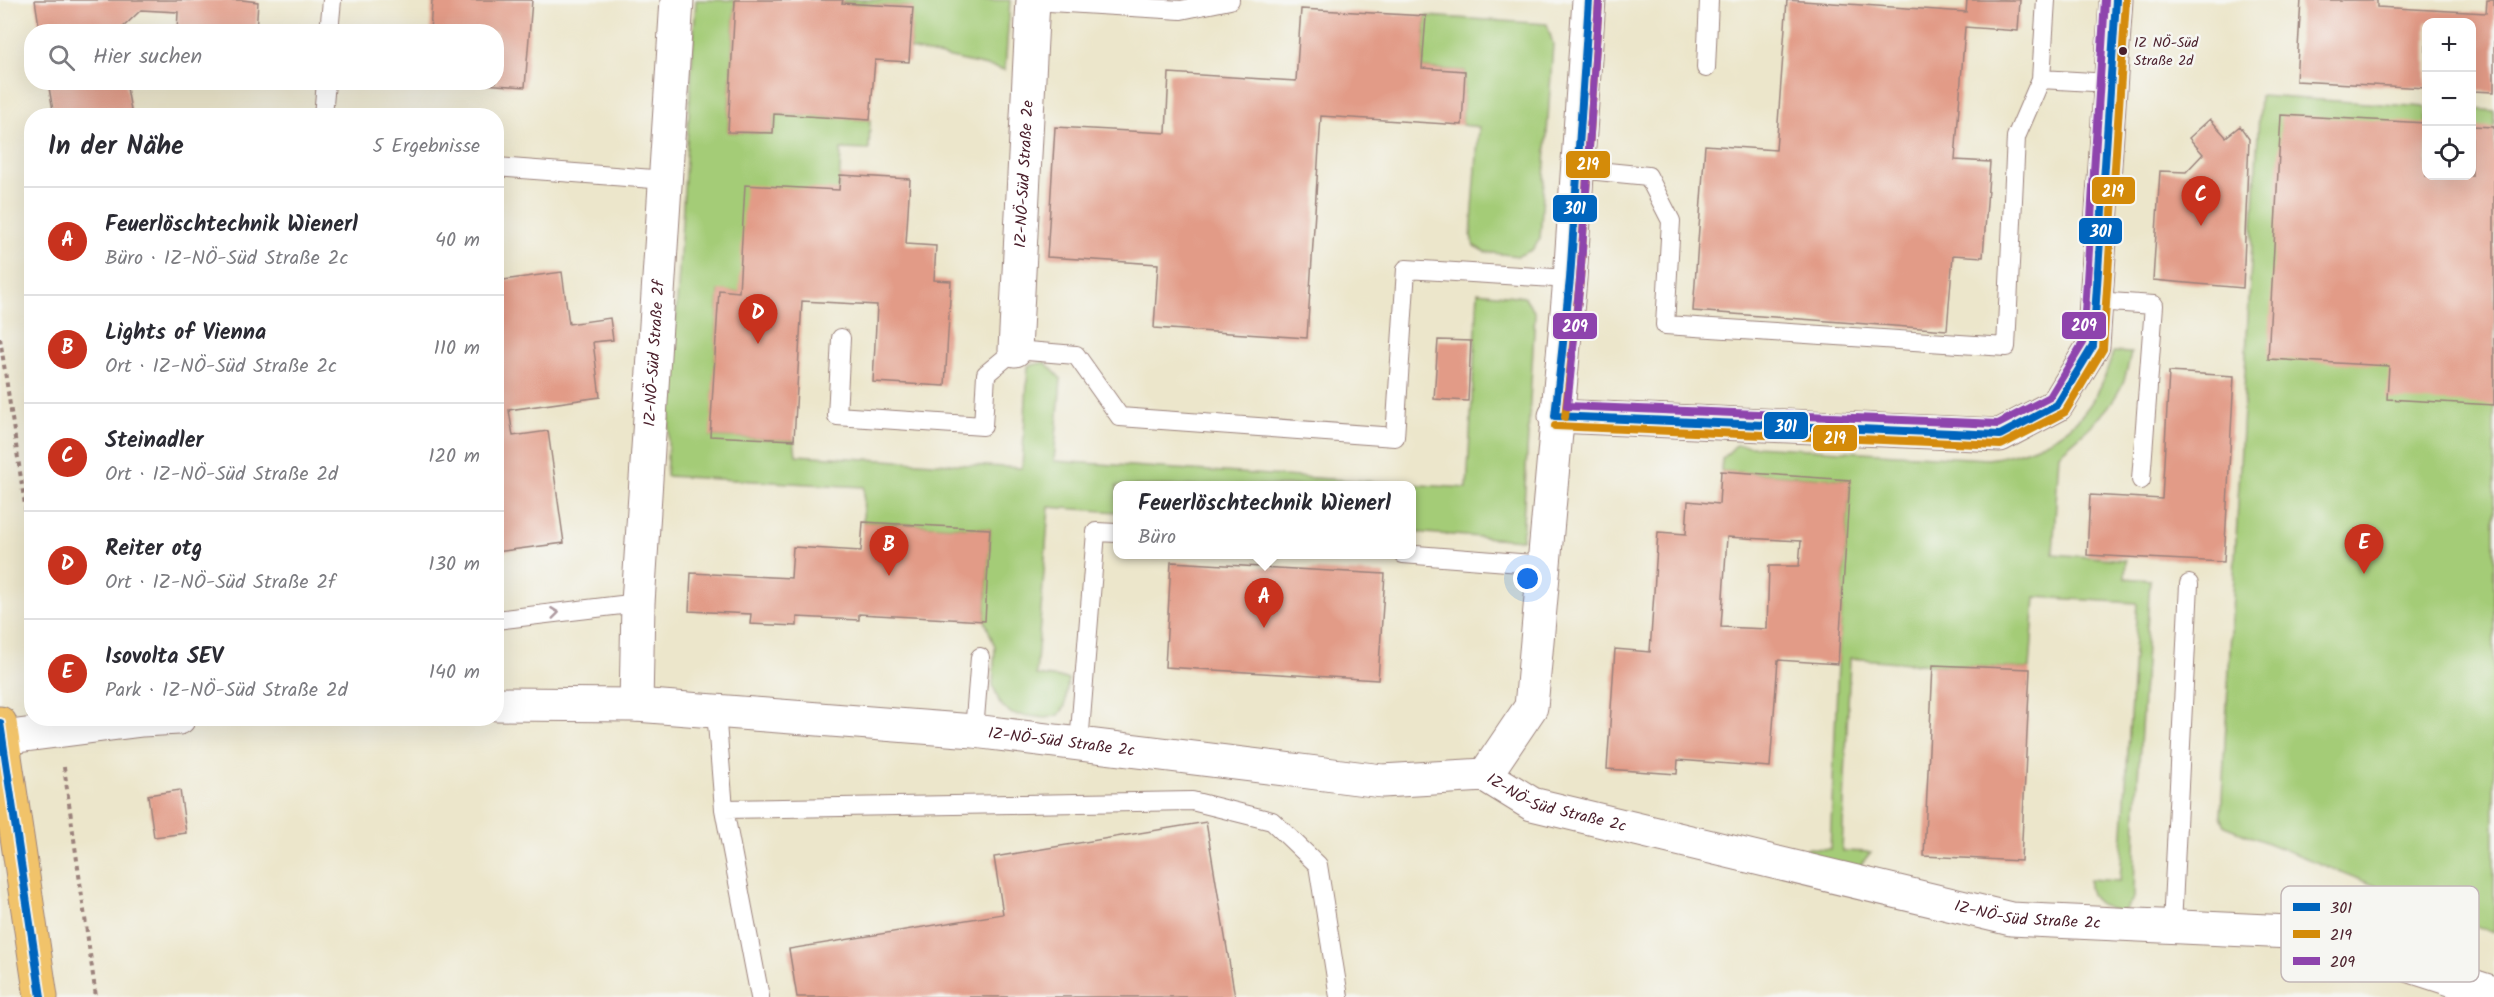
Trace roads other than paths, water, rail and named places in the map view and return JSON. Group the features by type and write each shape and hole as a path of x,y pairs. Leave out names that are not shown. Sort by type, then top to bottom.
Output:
{"main road":[{"path":"1,730 41,997"}],"street":[{"name":"IZ-NÖ-Süd Straße 2f","path":"636,705 638,603 677,0"},
{"path":"1485,775 1531,707 1569,279 1589,0"},
{"path":"1556,416 2000,435 2057,405 2093,346 2116,0"},
{"name":"IZ-NÖ-Süd Straße 2e","path":"1015,350 1033,1"},
{"name":"IZ-NÖ-Süd Straße 2c","path":"504,704 636,705 974,731 1382,781 1485,775 1532,804 2011,919 2281,932"},
{"path":"1,730 57,726"},
{"name":"IZ-NÖ-Süd Straße 2c","path":"2460,982 2494,993"}],"lane":[{"path":"330,24 332,0"},
{"path":"1033,1 1181,10 1230,0"},
{"path":"1706,68 1709,0"},
{"path":"1577,169 1648,176 1671,221 1665,326 2006,347 2016,137 2041,79 2046,0"},
{"path":"2041,79 2110,83"},
{"path":"324,108 325,90"},
{"path":"504,168 666,180"},
{"path":"841,338 837,416 983,426 986,374 1015,350 1076,355 1120,417 1395,437 1406,269 1569,279"},
{"path":"2095,301 2154,304 2141,480"},
{"path":"1079,744 1096,532 1113,533"},
{"path":"1416,556 1545,565"},
{"path":"2172,926 2189,584"},
{"path":"504,619 638,603"},
{"path":"974,731 980,657"},
{"path":"716,711 724,809 760,997"},
{"path":"724,809 1192,801 1272,821 1318,865 1340,997"}],"place":[{"name":"IZ NÖ-Süd Straße 2d","path":"2123,51"},
{"name":"Steinadler","path":"2201,226"},
{"name":"Reiter otg","path":"758,344"},
{"name":"Isovolta SEV","path":"2364,574"},
{"name":"Lights of Vienna","path":"889,576"},
{"name":"Feuerlöschtechnik Wienerl","path":"1264,628"}]}
